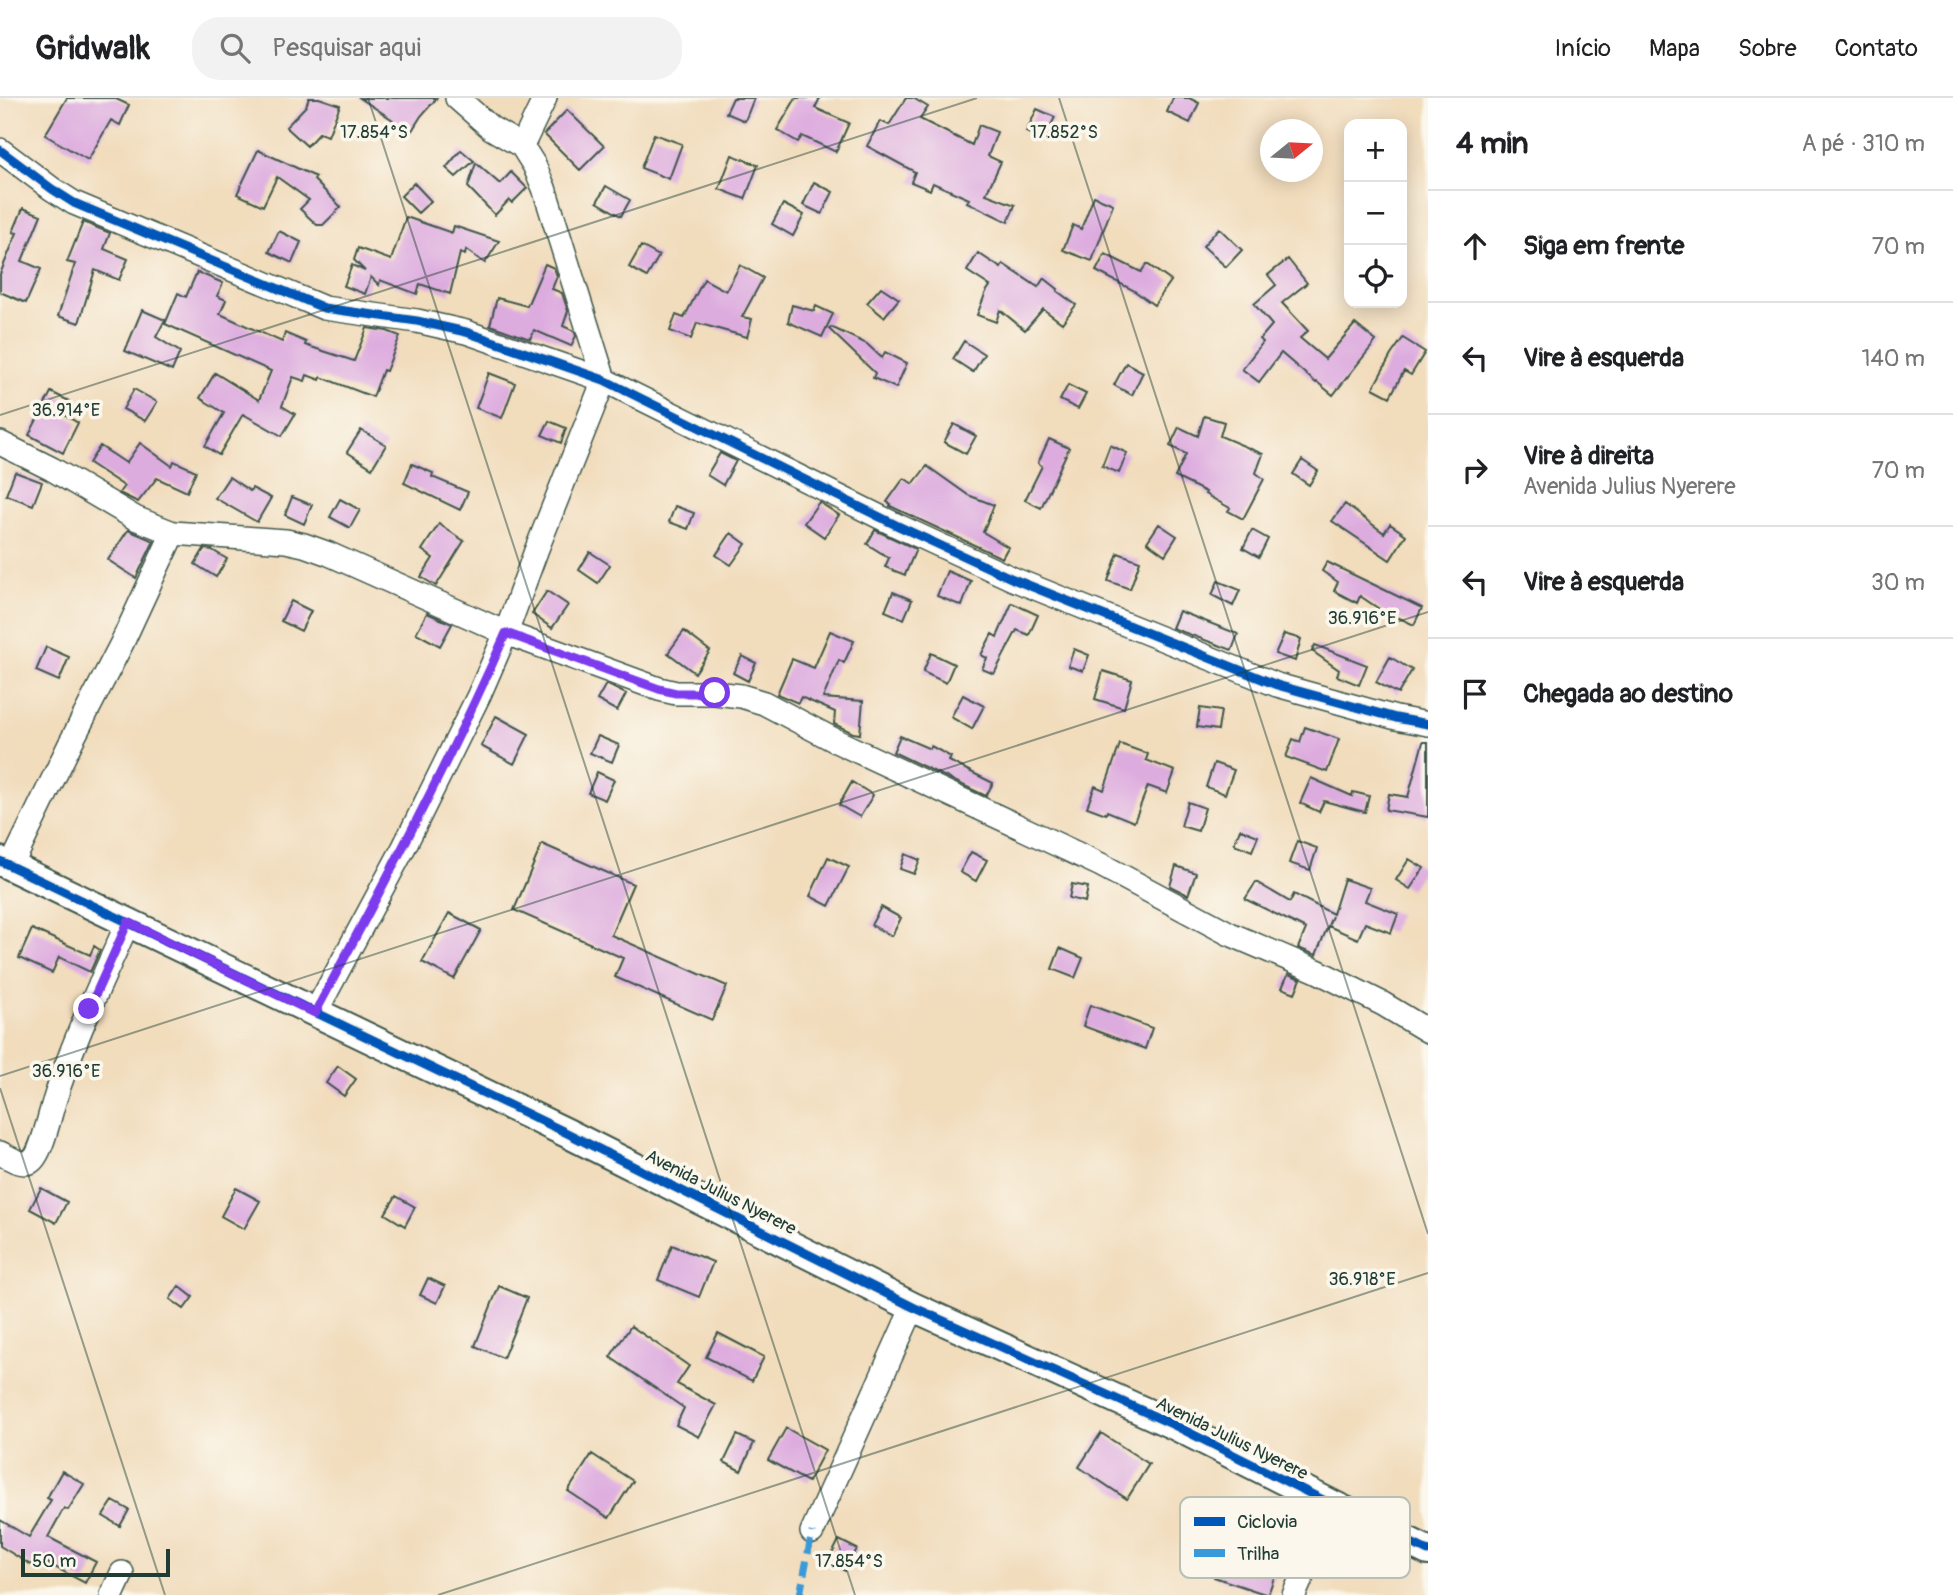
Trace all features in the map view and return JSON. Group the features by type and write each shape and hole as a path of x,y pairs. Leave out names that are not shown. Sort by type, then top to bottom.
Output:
{"street":[{"path":"315,1013 403,849 479,695 506,633 604,380 544,188 534,165 522,146 484,122 457,98"},
{"path":"522,146 545,98"},
{"path":"0,150 74,203 324,309 417,321 466,332 604,380 896,525 1013,579 1277,685 1396,718 1428,724"},
{"path":"0,443 52,469 135,518 173,533 286,541 304,545 366,569 506,633 659,689 676,693 741,696 764,703 838,742 1101,864 1230,934 1317,971 1383,1004 1428,1031"},
{"path":"6,863 122,643 173,533"},
{"name":"Avenida Julius Nyerere","path":"6,863 580,1139 913,1307 1176,1426 1317,1497"},
{"path":"0,1153 22,1163 31,1162 34,1158 66,1063 128,922"},
{"path":"812,1532 913,1307"},
{"name":"Avenida Julius Nyerere","path":"1410,1542 1428,1551"},
{"path":"112,1595 122,1573"},
{"path":"1294,1595 1301,1578"}],"building":[{"path":"67,98 114,98 129,105 120,125 111,120 88,160 45,135"},
{"path":"309,98 319,98 340,105 328,136 319,133 307,146 286,127 306,106"},
{"path":"360,98 437,98 411,132"},
{"path":"733,98 754,98 745,121 726,113"},
{"path":"796,98 820,98 815,108 849,123 836,152 802,136 798,142 777,130"},
{"path":"906,98 913,98 928,107 920,119 972,145 979,125 997,132 988,156 1001,162 986,194 1015,205 1008,222 967,202 969,199 933,183 930,190 911,182 915,172 867,146 880,121 889,125"},
{"path":"1173,98 1189,98 1199,103 1190,123 1167,112"},
{"path":"1037,109 1055,117 1044,140 1026,132"},
{"path":"567,110 604,146 580,170 544,134"},
{"path":"654,134 682,144 669,179 641,168"},
{"path":"258,150 316,177 314,180 341,207 323,225 317,225 300,209 309,200 277,177 263,206 237,194"},
{"path":"461,150 474,161 456,177 446,168"},
{"path":"732,155 758,165 745,199 719,189"},
{"path":"476,163 500,184 511,172 527,188 512,203 509,200 495,215 468,187"},
{"path":"814,182 833,192 822,214 803,205"},
{"path":"414,183 431,201 418,213 401,196"},
{"path":"606,186 630,200 621,216 597,202"},
{"path":"1094,196 1113,204 1092,261 1063,250 1073,225 1081,229"},
{"path":"783,204 804,215 793,236 772,224"},
{"path":"23,208 41,215 22,261 41,269 26,303 0,292 0,274 17,233 13,232"},
{"path":"406,217 452,233 454,226 499,241 485,263 466,250 465,255 460,253 450,294 420,284 417,294 380,280 379,285 371,277 365,294 344,286 352,265 365,271 354,260 358,248 391,260"},
{"path":"83,222 110,233 104,249 128,259 119,280 95,270 79,323 58,316 75,264 67,262"},
{"path":"1219,228 1242,250 1226,267 1203,246"},
{"path":"279,231 301,242 292,263 269,252"},
{"path":"641,246 659,256 647,277 629,267"},
{"path":"978,253 1001,268 1003,264 1038,287 1044,278 1076,305 1062,323 1043,309 1025,330 1000,310 996,322 977,315 990,286 967,271"},
{"path":"1105,254 1141,272 1147,264 1171,281 1154,305 1133,290 1096,271"},
{"path":"1288,259 1307,283 1282,303 1308,331 1300,338 1325,359 1355,324 1376,341 1333,395 1281,353 1259,382 1242,369 1263,342 1260,339 1272,325 1254,304 1276,285 1268,275"},
{"path":"545,264 554,268 557,276 552,289 562,293 568,311 563,326 574,331 576,336 571,346 534,330 530,339 490,325 497,298 527,306"},
{"path":"740,265 763,278 742,317 752,319 747,337 697,323 691,339 670,331 676,315 684,318 704,279 726,291"},
{"path":"197,272 223,283 217,296 226,300 220,314 282,342 285,333 306,342 305,345 354,361 367,328 400,336 373,397 321,377 320,380 307,375 305,381 293,377 282,406 295,414 282,436 243,414 219,455 205,446 224,413 200,398 215,373 259,400 271,371 165,324 178,293 186,297"},
{"path":"881,287 899,299 884,317 867,303"},
{"path":"792,305 814,311 816,306 833,314 822,337 788,322"},
{"path":"142,310 165,320 156,337 180,352 172,371 125,351"},
{"path":"831,327 867,344 882,358 885,352 907,363 896,388 873,378 875,373 829,329"},
{"path":"1403,338 1425,352 1411,375 1404,371 1390,397 1373,388"},
{"path":"964,341 984,354 973,372 953,359"},
{"path":"1126,363 1143,372 1132,395 1114,385"},
{"path":"489,373 515,383 502,418 476,408"},
{"path":"1068,385 1086,394 1078,409 1060,400"},
{"path":"134,389 157,402 145,421 123,409"},
{"path":"51,392 69,401 63,414 78,423 63,453 29,435"},
{"path":"1204,416 1224,422 1220,436 1263,454 1256,473 1264,479 1243,519 1228,511 1230,508 1205,494 1206,492 1175,477 1186,454 1170,446 1179,427 1198,436"},
{"path":"549,421 566,428 561,443 542,435"},
{"path":"954,424 976,436 966,454 944,442"},
{"path":"361,430 386,445 372,468 347,452"},
{"path":"1049,439 1069,448 1041,508 1025,500 1042,466 1038,463"},
{"path":"140,443 172,466 174,461 196,471 187,492 157,478 138,502 119,493 124,486 89,463 100,446 126,463"},
{"path":"1110,445 1127,453 1119,473 1102,466"},
{"path":"720,453 736,461 723,485 707,475"},
{"path":"1302,460 1318,471 1309,485 1293,474"},
{"path":"412,464 433,473 432,477 468,492 460,510 404,483"},
{"path":"927,466 968,495 994,505 983,532 1008,547 1002,558 890,506 887,502 904,478 913,484"},
{"path":"15,472 42,482 33,505 6,495"},
{"path":"229,477 250,491 252,488 271,498 257,522 215,498"},
{"path":"292,497 312,505 304,524 285,515"},
{"path":"340,499 360,510 350,528 330,517"},
{"path":"819,502 839,515 824,537 804,523"},
{"path":"1345,504 1384,533 1390,524 1406,535 1390,560 1332,521"},
{"path":"675,506 694,513 688,529 669,522"},
{"path":"439,524 464,541 436,586 421,577 433,558 422,550"},
{"path":"1159,524 1177,536 1165,555 1147,542"},
{"path":"128,530 154,541 136,578 108,560"},
{"path":"875,530 916,549 905,575 885,567 889,558 867,544"},
{"path":"1252,530 1268,539 1259,557 1243,548"},
{"path":"731,533 746,544 731,565 716,555"},
{"path":"204,549 212,550 227,559 216,577 195,564"},
{"path":"590,552 610,565 598,583 579,570"},
{"path":"1118,553 1140,561 1130,589 1108,581"},
{"path":"1327,562 1422,608 1414,625 1393,615 1391,617 1360,596 1357,603 1334,591 1338,582 1322,571"},
{"path":"947,571 971,581 962,606 937,596"},
{"path":"1218,581 1240,590 1233,606 1212,595"},
{"path":"547,591 568,605 552,628 532,614"},
{"path":"893,592 912,600 904,619 885,611"},
{"path":"291,601 311,611 301,631 281,621"},
{"path":"1012,603 1038,615 1029,635 1017,630 994,674 982,669 987,658 981,655 992,634 997,637"},
{"path":"1179,611 1238,634 1232,650 1172,628"},
{"path":"427,613 452,624 440,646 416,633"},
{"path":"684,631 710,651 695,673 668,653"},
{"path":"830,631 854,641 844,663 839,660 823,698 863,701 860,734 834,724 835,712 801,697 798,703 777,694 792,659 814,668"},
{"path":"1284,634 1301,639 1295,661 1275,654"},
{"path":"1315,645 1367,665 1359,685 1337,676 1339,670 1312,651"},
{"path":"46,647 69,657 59,681 36,671"},
{"path":"1074,649 1089,655 1083,671 1068,666"},
{"path":"931,653 954,664 946,683 923,672"},
{"path":"742,656 756,663 748,681 733,673"},
{"path":"1390,657 1412,670 1398,694 1376,682"},
{"path":"1103,671 1132,680 1124,708 1095,699"},
{"path":"606,684 626,694 617,711 597,700"},
{"path":"963,695 984,706 972,729 951,717"},
{"path":"1200,708 1221,711 1218,730 1197,727"},
{"path":"496,716 529,734 514,764 481,746"},
{"path":"1305,727 1339,739 1327,772 1286,757 1293,739 1300,742"},
{"path":"598,736 619,745 612,762 590,753"},
{"path":"900,736 930,749 931,746 951,757 949,761 993,783 986,796 893,752"},
{"path":"1423,742 1428,742 1428,817 1386,810 1389,794 1408,797"},
{"path":"1120,744 1148,754 1146,760 1175,771 1167,793 1148,786 1134,822 1107,811 1106,814 1087,807 1095,786 1104,790"},
{"path":"1214,763 1234,770 1225,794 1206,787"},
{"path":"597,772 614,780 605,800 588,793"},
{"path":"1311,778 1352,796 1353,792 1369,796 1365,812 1324,801 1319,812 1300,803"},
{"path":"852,782 873,795 860,817 839,805"},
{"path":"1188,802 1205,808 1198,831 1181,826"},
{"path":"1240,829 1258,836 1252,851 1234,844"},
{"path":"1297,841 1317,848 1310,870 1289,863"},
{"path":"542,844 633,884 611,935 727,986 712,1020 615,977 623,958 514,910"},
{"path":"971,852 987,860 976,881 960,872"},
{"path":"905,854 920,860 914,874 900,869"},
{"path":"828,857 849,867 829,906 810,896"},
{"path":"1409,859 1424,868 1410,889 1396,880"},
{"path":"1176,866 1196,873 1188,895 1170,886"},
{"path":"1344,879 1370,888 1365,901 1398,914 1391,933 1365,923 1358,939 1328,926 1332,916 1316,955 1298,948 1306,929 1245,899 1256,882 1290,902 1294,894 1333,914"},
{"path":"1072,884 1088,887 1085,902 1069,898"},
{"path":"881,907 901,918 892,936 871,925"},
{"path":"449,913 481,930 454,979 422,962"},
{"path":"32,929 90,955 94,946 100,950 90,972 59,957 52,973 19,958"},
{"path":"1060,948 1083,958 1075,978 1052,969"},
{"path":"1288,974 1301,979 1295,993 1282,988"},
{"path":"1090,1005 1152,1028 1145,1049 1083,1026"},
{"path":"338,1066 356,1079 344,1096 326,1083"},
{"path":"41,1188 67,1202 56,1223 30,1209"},
{"path":"236,1188 260,1201 244,1229 221,1216"},
{"path":"396,1196 415,1207 405,1226 385,1214"},
{"path":"672,1245 713,1262 699,1297 658,1280"},
{"path":"428,1278 445,1286 437,1303 420,1295"},
{"path":"179,1286 193,1297 184,1309 170,1299"},
{"path":"499,1286 527,1298 503,1358 475,1346"},
{"path":"631,1326 689,1366 677,1384 716,1405 699,1437 676,1425 684,1408 610,1357"},
{"path":"718,1333 764,1357 752,1381 706,1357"},
{"path":"786,1428 825,1450 808,1482 768,1460"},
{"path":"1101,1433 1149,1464 1127,1499 1079,1467"},
{"path":"737,1435 754,1443 741,1471 724,1462"},
{"path":"592,1454 633,1481 609,1518 568,1491"},
{"path":"62,1471 84,1484 68,1510 64,1508 48,1537 96,1562 85,1583 36,1557 31,1565 0,1546 0,1520 29,1537 51,1500 47,1498"},
{"path":"113,1501 129,1510 120,1526 103,1516"},
{"path":"839,1540 857,1549 845,1571 828,1562"},
{"path":"1217,1578 1274,1578 1268,1595"}],"marked path":[{"path":"800,1595 812,1532"}],"cycle path":[{"path":"0,150 74,203 324,308 417,321 466,332 604,380 896,525 1013,579 1277,685 1396,718 1428,724"},
{"path":"0,861 567,1133 913,1307 1176,1426 1317,1497"},
{"path":"1410,1542 1428,1551"}],"route":[{"path":"89,1009 128,922 315,1013 403,849 479,695 506,633 659,689 676,693 715,693"}]}
